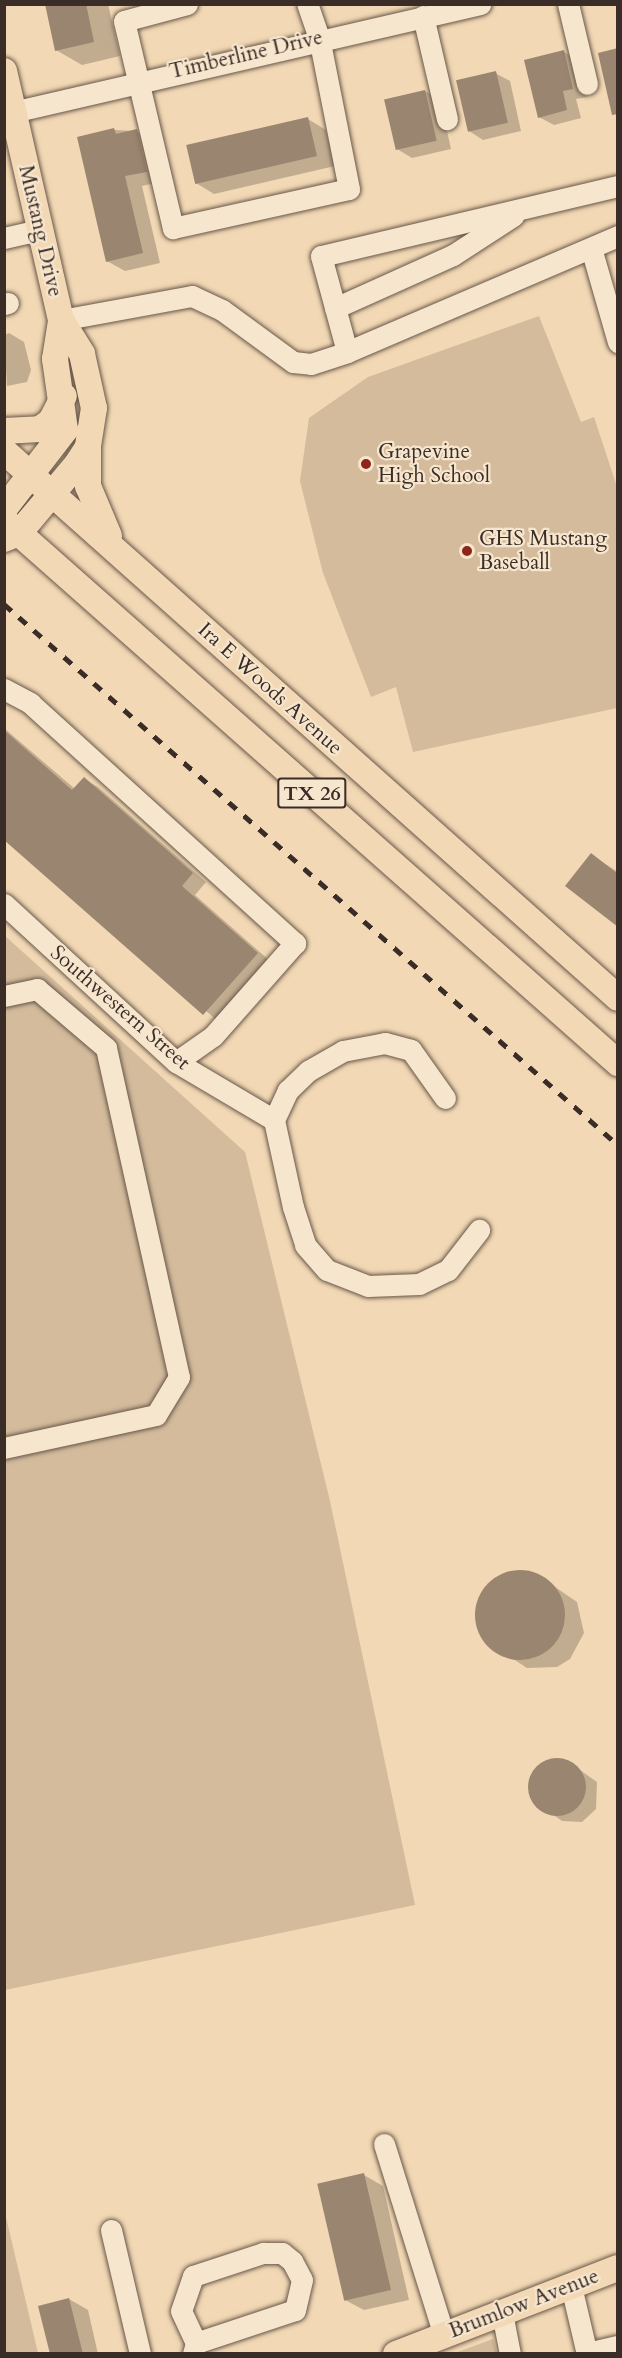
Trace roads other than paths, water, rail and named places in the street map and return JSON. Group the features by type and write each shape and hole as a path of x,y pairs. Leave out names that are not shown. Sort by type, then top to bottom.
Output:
{"main road":[{"name":"Mustang Drive","path":"4,71 7,109 40,230 61,320 82,354 94,408 88,447 43,484 4,509"},
{"name":"Mustang Drive","path":"9,530 43,484 65,430 64,396 56,360 61,320"},
{"path":"4,431 40,429 64,396"},
{"path":"88,447 88,486 116,550"},
{"name":"Ira E Woods Avenue","path":"4,451 618,998"},
{"name":"TX 26","path":"9,530 618,1063"},
{"name":"Brumlow Avenue","path":"396,2354 618,2268"}],"street":[{"path":"187,4 124,21 135,80 173,228 349,189 319,38 307,4"},
{"name":"Timberline Drive","path":"7,109 457,7 480,4"},
{"path":"567,4 587,84"},
{"path":"423,16 447,120"},
{"path":"347,352 321,256 618,186"},
{"path":"335,308 453,255 526,207"},
{"path":"4,238 40,230"},
{"path":"61,320 192,296 222,310 293,362 311,364 347,352 618,236"},
{"path":"591,248 618,342"},
{"path":"4,689 30,703 295,943 213,1036 176,1062"},
{"name":"Southwestern Street","path":"4,904 176,1062 274,1120"},
{"path":"4,996 37,989 106,1048 179,1377 156,1415 4,1448"},
{"path":"445,1098 411,1050 385,1043 343,1050 308,1071 288,1090 274,1120 306,1245 327,1270 368,1287 419,1284 448,1270 479,1230"},
{"path":"384,2144 444,2335"},
{"path":"111,2230 140,2354"},
{"path":"263,2253 282,2253 292,2261 302,2280 295,2310 194,2348 180,2311 193,2276 263,2253"},
{"path":"572,2286 587,2353 618,2346"},
{"path":"502,2313 510,2354"}],"railway":[{"path":"4,604 618,1145"}],"place":[{"name":"Grapevine High School","path":"366,464"},
{"name":"GHS Mustang Baseball","path":"467,551"}]}
